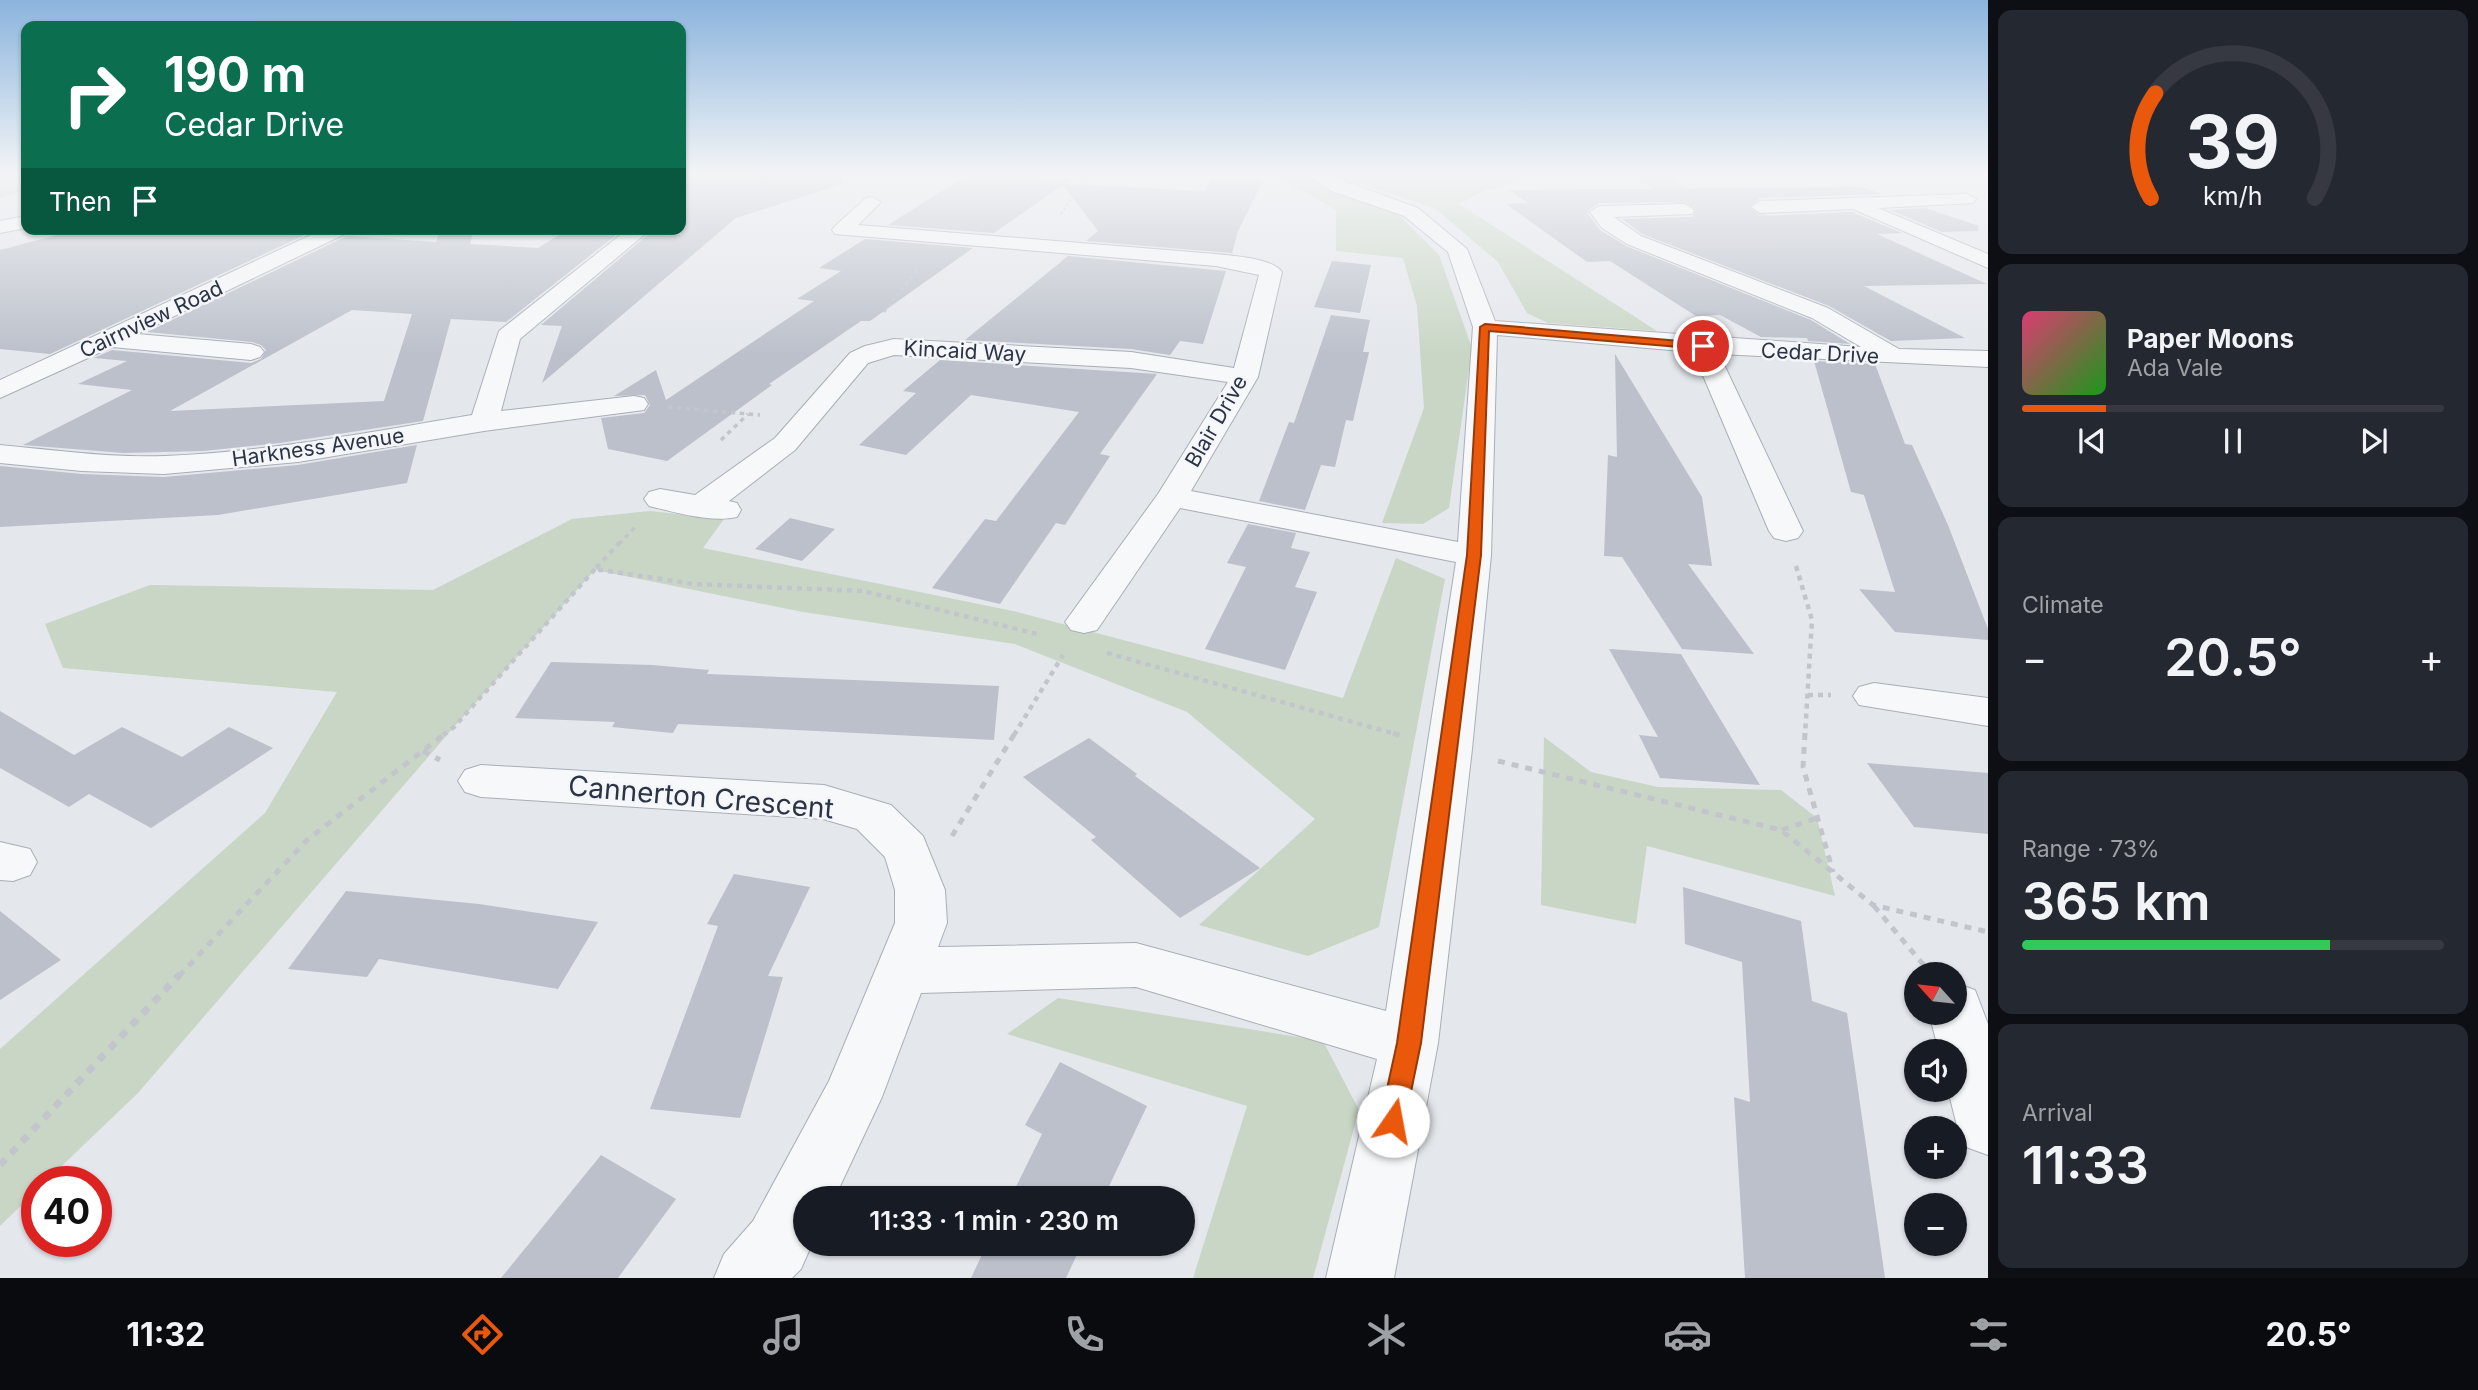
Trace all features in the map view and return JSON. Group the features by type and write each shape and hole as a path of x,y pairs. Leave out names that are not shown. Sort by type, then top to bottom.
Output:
{"street":[{"name":"Cairnview Road","path":"7,383 108,339 327,235"},
{"path":"484,422 508,336 633,235"},
{"name":"Blair Drive","path":"900,235 1216,260 1250,265 1271,272 1245,377 1083,638"},
{"path":"1360,1278 1409,1043 1474,555 1485,327 1457,249 1439,235"},
{"path":"1625,235 1820,313 1897,358"},
{"path":"1924,235 1988,262"},
{"name":"Cedar Drive","path":"1485,327 1703,346 1897,358 1988,359"},
{"path":"108,339 251,352"},
{"path":"1703,346 1786,531"},
{"name":"Kincaid Way","path":"660,499 714,508 785,443 859,358 874,351 894,347 1131,360 1245,377"},
{"name":"Harkness Avenue","path":"0,454 82,462 164,465 298,453 484,422 634,404"},
{"name":"Blair Drive","path":"1172,497 1474,555"},
{"path":"1874,696 1988,712"},
{"name":"Cannerton Crescent","path":"481,781 824,802 874,817 906,849 919,890 921,923 852,1097 777,1245 748,1278"},
{"path":"901,971 1136,965 1409,1043"},
{"path":"1960,1026 1988,1126"}],"path":[{"path":"1038,246 1046,235"},
{"path":"874,351 872,327 942,238"},
{"path":"634,404 806,420"},
{"path":"0,1165 307,841 454,727 660,499"},
{"path":"1786,531 1812,620 1802,767 1833,873"},
{"path":"595,569 693,584 863,591 1049,637"},
{"path":"919,890 1083,638 1450,749 1781,830 1873,905 1921,962"},
{"path":"1781,830 1817,818"},
{"path":"1873,905 1988,932"}],"green space":[{"path":"1336,235 1419,235 1439,255 1472,348 1449,508 1423,524 1382,523 1424,408 1417,306 1403,258 1336,251"},
{"path":"1466,235 1507,235 1657,331 1548,323 1527,313 1498,262"},
{"path":"650,511 724,519 703,548 1013,611 1343,698 1396,558 1445,579 1379,927 1308,956 1199,925 1315,819 1187,712 1015,644 803,612 595,570 454,727 138,1093 62,1166 21,1166 21,1206 0,1226 0,1049 265,813 337,692 63,668 45,624 150,585 433,590 572,519"},
{"path":"1544,737 1591,772 1658,787 1781,790 1817,818 1835,896 1647,846 1636,924 1541,905"},
{"path":"1058,998 1323,1041 1359,1110 1313,1278 1193,1278 1247,1106 1007,1034"}],"building":[{"path":"57,235 305,235 50,354 0,349 0,250"},
{"path":"438,235 472,235 470,244 538,248 559,235 616,235 506,322 451,319 423,421 280,443 203,451 124,453 23,445 132,390 78,384 127,361 94,358 112,350 251,363 261,359 266,350 252,342 147,332 347,236 436,242","holes":["352,310 412,314 384,401 170,411"]},
{"path":"648,235 716,235 542,383 562,326 541,325"},
{"path":"1094,235 1237,235 1232,253 1086,241"},
{"path":"1549,235 1608,235 1626,246 1811,320 1850,344 1808,341 1807,338 1761,337 1720,315 1696,316 1610,261 1587,262"},
{"path":"1644,235 1878,235 1987,284 1864,286 1965,338 1891,341 1829,306"},
{"path":"865,239 973,248 870,321 861,321 769,384 772,385 667,461 608,449 601,418 644,413 650,405 645,395 614,396 656,370 666,400 814,301 797,299 841,271 819,268"},
{"path":"1068,256 1226,271 1203,344 1180,341 1170,355 1131,349 965,340"},
{"path":"1332,261 1371,265 1360,313 1314,307"},
{"path":"1331,315 1370,320 1363,352 1369,352 1353,421 1346,420 1335,467 1321,465 1305,510 1259,501 1289,422 1294,423"},
{"path":"1615,354 1702,497 1712,566 1688,564 1754,654 1682,649 1622,557 1604,556 1608,455 1617,457"},
{"path":"940,360 1157,374 1100,454 1110,456 1065,525 1056,523 1000,604 932,588 985,519 996,521 1079,412 971,395 906,455 859,445 916,393 903,391"},
{"path":"1814,361 1875,364 1905,444 1912,445 1948,525 1988,629 1988,640 1895,632 1859,589 1895,592 1864,495 1851,492"},
{"path":"417,445 407,483 218,515 0,527 0,466 82,474 164,477 298,465"},
{"path":"790,518 835,529 802,561 755,549"},
{"path":"1248,524 1296,533 1291,548 1310,552 1295,587 1317,592 1285,670 1205,649 1246,567 1227,563"},
{"path":"1609,649 1681,654 1760,785 1660,778 1639,735 1658,737"},
{"path":"551,662 652,665 709,670 707,674 999,686 994,740 678,724 673,733 612,727 615,722 515,718"},
{"path":"0,711 74,755 122,727 182,757 229,727 273,748 151,828 89,794 69,807 0,768"},
{"path":"1089,738 1137,774 1135,776 1260,868 1180,918 1091,840 1096,837 1023,777"},
{"path":"1867,763 1988,773 1988,834 1914,827"},
{"path":"734,874 810,887 768,976 783,977 740,1118 650,1109 718,926 707,924"},
{"path":"1683,887 1801,921 1812,1001 1847,1013 1885,1278 1745,1278 1734,1097 1750,1102 1742,962 1685,944"},
{"path":"346,891 479,904 598,922 558,989 379,959 367,977 288,969"},
{"path":"0,911 61,960 0,1000"},
{"path":"1060,1062 1147,1106 1109,1186 1016,1186 1042,1134 1025,1125"},
{"path":"601,1155 676,1199 618,1278 501,1278"},
{"path":"981,1256 1076,1256 1066,1278 971,1278"}],"route":[{"path":"1393,1121 1409,1043 1474,555 1485,327 1703,346"}]}
